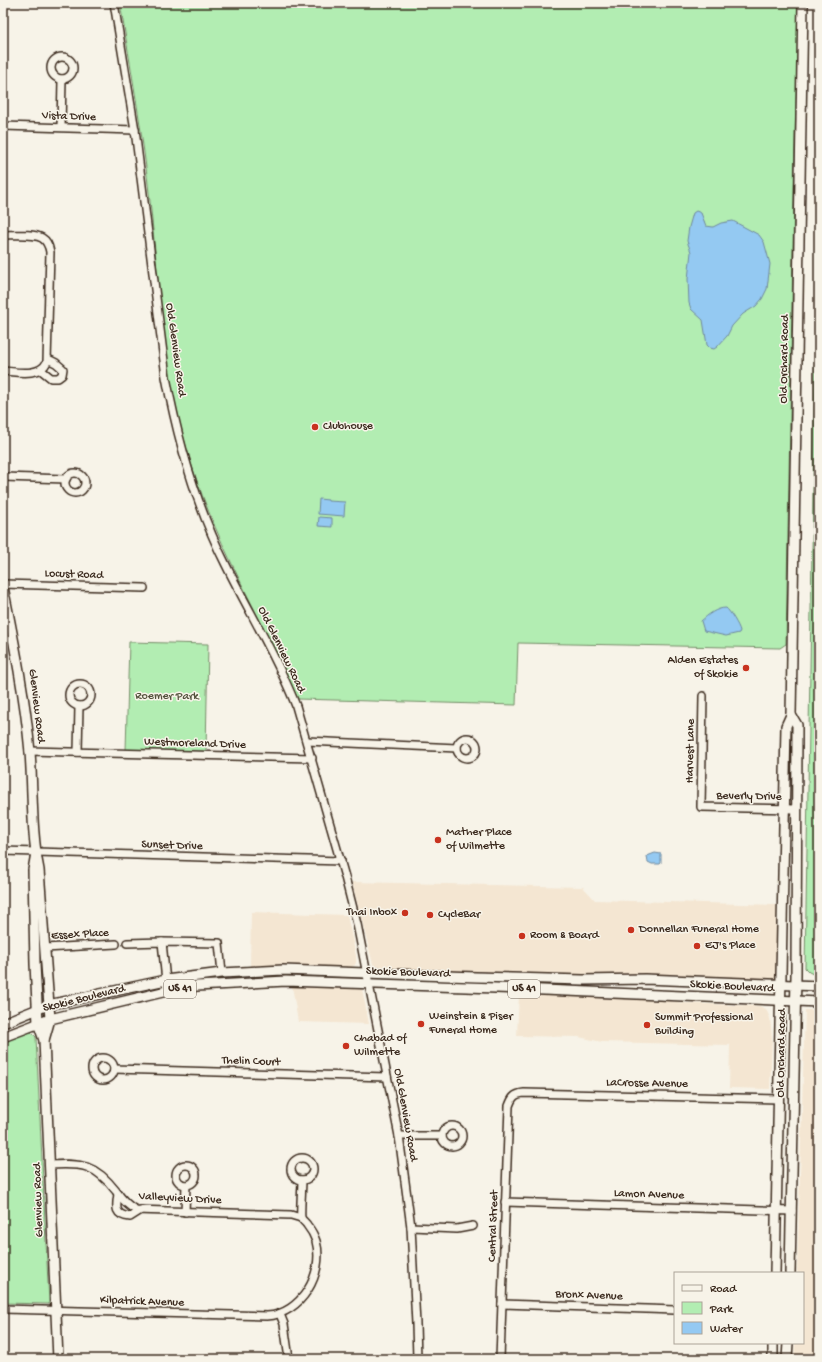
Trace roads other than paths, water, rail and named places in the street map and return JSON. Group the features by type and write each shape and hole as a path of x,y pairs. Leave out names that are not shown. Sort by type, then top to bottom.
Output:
{"main road":[{"name":"Old Orchard Road","path":"775,1272 786,726 791,715 803,3"},
{"name":"Glenview Road","path":"3,587 17,654 30,751 36,853 39,870 50,1019 44,1040"},
{"name":"Old Orchard Road","path":"790,1272 796,985 797,725 791,715"},
{"name":"Glenview Road","path":"36,853 33,870 37,1010 38,1023 44,1040 58,1359"},
{"name":"Skokie Boulevard","path":"3,1023 48,1005 166,980 222,973 283,970 470,977 651,980 819,986"},
{"name":"Skokie Boulevard","path":"3,1037 50,1019 167,991 197,986 286,981 819,1002"},
{"path":"772,1359 773,1344"},
{"path":"787,1359 788,1344"}],"street":[{"name":"Old Glenview Road","path":"114,3 135,130 166,377 173,414 182,448 203,512 222,557 288,684 296,706 341,861 357,924 399,1136 411,1227 417,1359"},
{"path":"61,127 62,79"},
{"name":"Vista Drive","path":"3,126 135,130"},
{"path":"3,235 38,236 47,243 50,252 48,359 41,370 28,372 3,371"},
{"path":"41,370 51,378 58,378 62,375 63,369 56,362 48,359"},
{"path":"3,477 66,479"},
{"name":"Locust Road","path":"3,584 144,588"},
{"name":"Harvest Lane","path":"701,807 703,696"},
{"path":"78,752 79,706"},
{"path":"307,741 457,748"},
{"name":"Westmoreland Drive","path":"30,751 312,758"},
{"name":"Beverly Drive","path":"701,807 796,809"},
{"name":"Sunset Drive","path":"3,851 341,861"},
{"path":"127,944 162,942 219,944 222,973"},
{"path":"162,942 167,991"},
{"name":"Essex Place","path":"45,948 116,944"},
{"name":"Thelin Court","path":"114,1069 387,1077"},
{"name":"LaCrosse Avenue","path":"515,1095 524,1093 779,1099"},
{"name":"Central Street","path":"500,1359 509,1106 511,1099 515,1095"},
{"path":"399,1136 442,1136"},
{"name":"Valleyview Drive","path":"50,1165 75,1164 90,1168 100,1175 131,1208 141,1210 185,1212 291,1215 301,1218"},
{"path":"289,1359 284,1324 280,1314 297,1304 303,1297 313,1281 318,1260 316,1241 312,1232 301,1218 302,1180"},
{"path":"185,1212 186,1186"},
{"path":"118,1194 116,1206 118,1212 122,1216 130,1217 141,1210"},
{"name":"Lamon Avenue","path":"505,1202 792,1211"},
{"path":"411,1227 457,1229 473,1226"},
{"name":"Bronx Avenue","path":"502,1304 674,1310"},
{"name":"Kilpatrick Avenue","path":"3,1309 267,1316 280,1314"}],"water":[{"path":"696,211 701,213 706,226 713,227 721,223 733,221 759,235 764,242 770,264 767,289 762,299 756,306 743,314 732,326 727,336 714,349 707,345 703,320 691,309 689,303 688,279 691,252 687,241 693,213"},
{"path":"319,499 345,502 344,516 318,514"},
{"path":"319,517 332,518 332,527 318,526"},
{"path":"722,608 726,608 736,622 740,631 739,633 726,636 704,631 701,621 709,614"},
{"path":"655,853 661,854 660,864 652,864 648,862 647,856"}],"place":[{"name":"Clubhouse","path":"315,427"},
{"name":"Alden Estates of Skokie","path":"746,668"},
{"name":"Mather Place of Wilmette","path":"438,840"},
{"name":"Thai Inbox","path":"405,913"},
{"name":"CycleBar","path":"430,915"},
{"name":"Donnellan Funeral Home","path":"631,930"},
{"name":"Room & Board","path":"522,936"},
{"name":"EJ's Place","path":"697,946"},
{"name":"Weinstein & Piser Funeral Home","path":"421,1024"},
{"name":"Summit Professional Building","path":"647,1025"},
{"name":"Chabad of Wilmette","path":"346,1046"}],"park label":[{"name":"Roemer Park","path":"167,697"}]}
